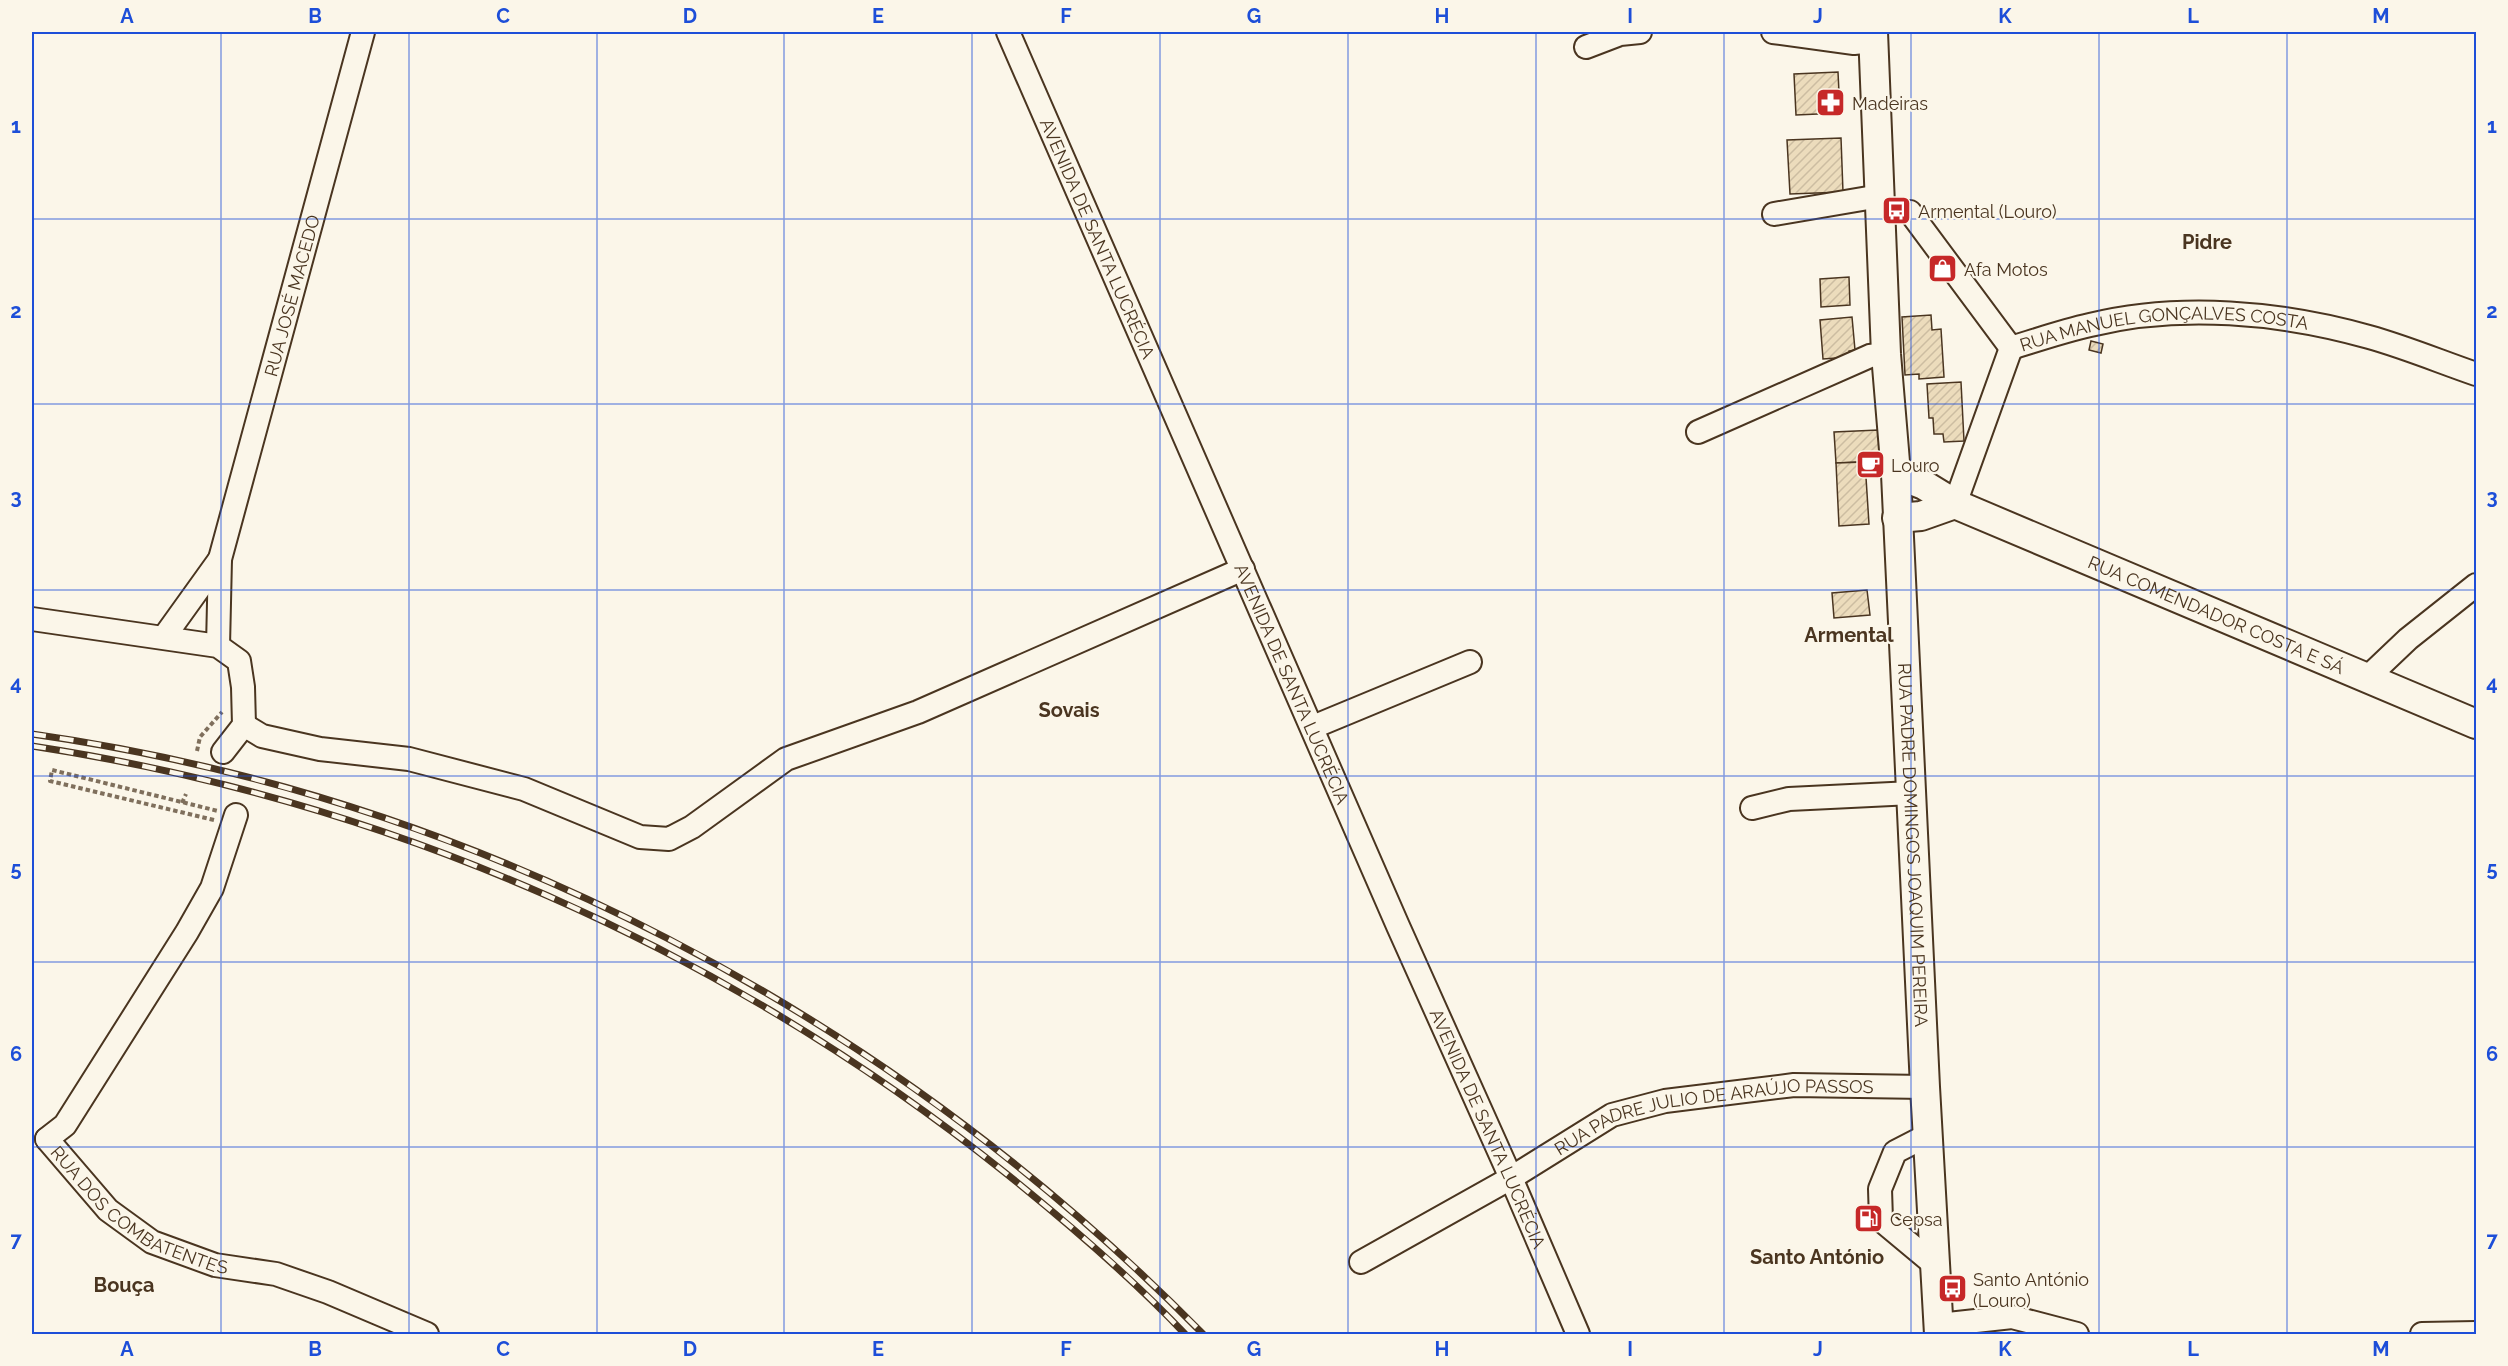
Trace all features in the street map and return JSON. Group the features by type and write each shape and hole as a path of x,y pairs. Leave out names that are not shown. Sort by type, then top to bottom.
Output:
{"main road":[{"name":"RUA PADRE DOMINGOS JOAQUIM PEREIRA","path":"1873,36 1886,354 1896,474 1939,1330"},
{"name":"RUA COMENDADOR COSTA E SÁ","path":"1896,474 1924,485 1955,504 2476,724"},
{"path":"1897,518 1921,516 1955,504"}],"street":[{"name":"RUA JOSÉ MACEDO","path":"218,646 220,559 363,32"},
{"name":"AVENIDA DE SANTA LUCRÉCIA","path":"1008,32 1578,1335"},
{"path":"1586,47 1620,34 1640,32"},
{"path":"1773,32 1854,43 1873,36"},
{"path":"1774,214 1880,196"},
{"path":"1910,212 2011,348"},
{"name":"RUA MANUEL GONÇALVES COSTA","path":"1955,504 2011,348 2091,325 2142,317 2204,312 2296,320 2370,337 2476,374"},
{"path":"1698,432 1870,356 1886,354"},
{"name":"RUA JOSÉ MACEDO","path":"164,637 220,559"},
{"path":"244,725 262,736 320,749 409,759 524,789 640,837 669,839 692,827 786,759 918,712 1243,569"},
{"path":"2368,677 2408,639 2476,585"},
{"path":"32,619 218,646 239,660 243,687 244,725 223,752"},
{"path":"1313,727 1470,662"},
{"path":"1752,808 1789,799 1912,793"},
{"name":"RUA DOS COMBATENTES","path":"235,820 212,888 187,932 65,1125 39,1140 108,1210 152,1242 215,1265 286,1278 328,1292 426,1335"},
{"name":"RUA PADRE JULIO DE ARAÚJO PASSOS","path":"1361,1262 1511,1178 1612,1115 1665,1101 1794,1085 1925,1087"},
{"path":"1928,1136 1895,1152 1880,1190 1881,1220 1935,1265"},
{"path":"1939,1330 2012,1317 2077,1335"},
{"path":"2422,1335 2476,1333"}],"path":[{"path":"197,751 200,737 243,687"},
{"path":"52,770 182,803 235,820 50,781 52,770"},
{"path":"182,803 186,794"}],"building":[{"path":"1838,72 1840,113 1796,115 1794,74"},
{"path":"1841,138 1843,192 1790,194 1787,140"},
{"path":"1849,277 1850,305 1821,307 1820,279"},
{"path":"1931,315 1932,330 1941,329 1944,377 1919,379 1919,374 1905,375 1902,317"},
{"path":"1852,317 1855,350 1849,351 1850,357 1823,359 1820,320"},
{"path":"2091,341 2103,344 2101,353 2089,350"},
{"path":"1961,382 1964,441 1944,442 1943,434 1934,434 1933,418 1929,418 1927,384"},
{"path":"1878,430 1880,461 1836,463 1834,432"},
{"path":"1865,462 1869,524 1839,526 1836,463"},
{"path":"1867,590 1870,615 1834,618 1832,593"}],"railway":[{"path":"32,734 197,765 359,809 515,867 667,938 812,1021 950,1115 1081,1219 1203,1334"},
{"path":"32,746 165,771 295,804 423,846 548,896 669,954 787,1020 900,1094 1008,1175 1054,1213 1122,1272 1185,1334"}],"place":[{"name":"Madeiras","path":"1831,103"},
{"name":"Armental (Louro)","path":"1897,211"},
{"name":"Afa Motos","path":"1943,269"},
{"name":"Louro","path":"1870,465"},
{"name":"Cepsa","path":"1869,1219"},
{"name":"Santo António (Louro)","path":"1952,1289"}],"district":[{"name":"Pidre","path":"2207,242"},
{"name":"Armental","path":"1849,635"},
{"name":"Sovais","path":"1069,710"},
{"name":"Santo António","path":"1817,1257"},
{"name":"Bouça","path":"124,1285"}]}
